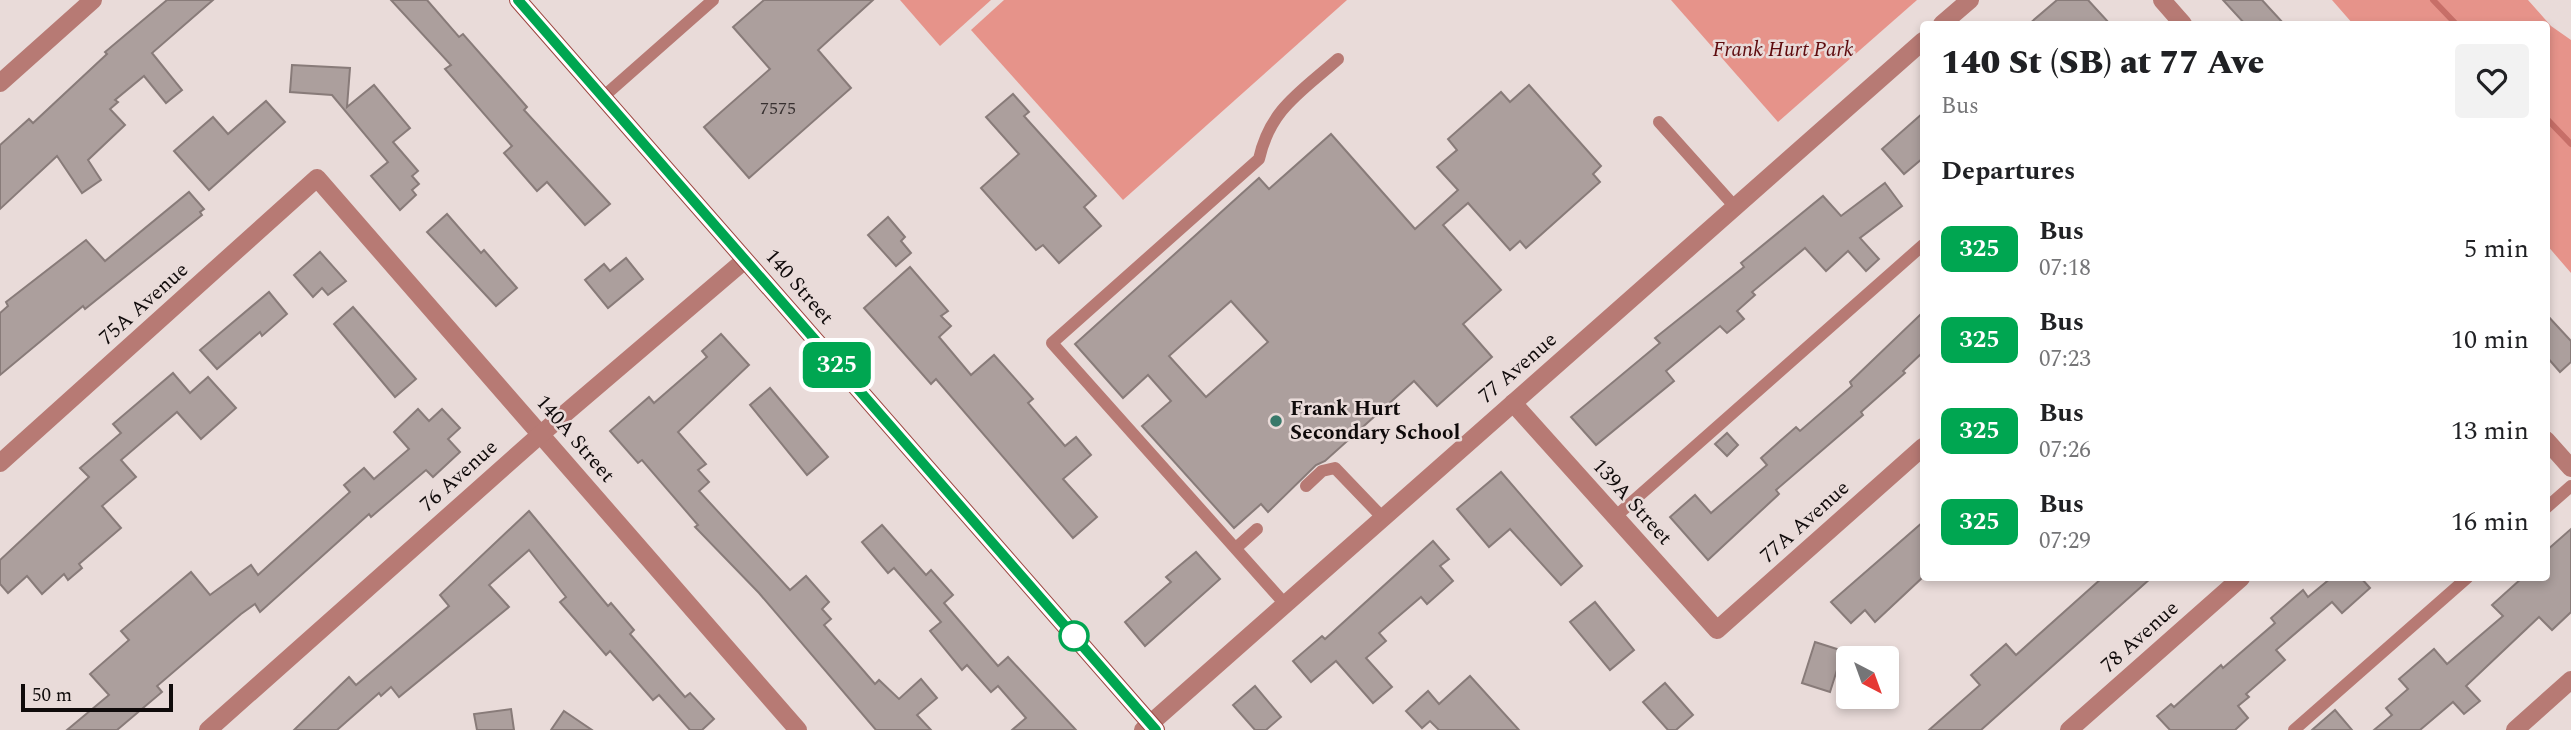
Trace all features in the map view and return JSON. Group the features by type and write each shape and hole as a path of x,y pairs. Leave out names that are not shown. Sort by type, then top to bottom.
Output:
{"main road":[{"name":"140 Street","path":"518,0 1150,728"}],"street":[{"path":"0,83 93,0"},
{"path":"1945,21 1969,0"},
{"path":"2162,0 2177,21"},
{"name":"77 Avenue","path":"1150,728 1286,604 1920,44"},
{"name":"140A Street","path":"317,178 798,730"},
{"name":"75A Avenue","path":"0,463 317,178"},
{"name":"76 Avenue","path":"208,730 541,434 745,260"},
{"name":"139A Street","path":"1513,404 1717,630"},
{"path":"2550,444 2571,468"},
{"name":"77A Avenue","path":"1717,630 1920,450"},
{"name":"78 Avenue","path":"2069,730 2238,581"},
{"path":"2515,730 2571,680"}],"lane":[{"path":"603,97 713,0"},
{"path":"1286,604 1052,343 1259,159 1262,141 1276,113 1338,59"},
{"path":"1659,122 1736,208"},
{"path":"1615,517 1920,248"},
{"path":"1306,486 1322,471 1335,468 1383,518"},
{"path":"2550,504 2571,486"},
{"path":"1236,548 1257,529"},
{"path":"2294,730 2464,581"}],"green space":[{"path":"900,0 991,0 940,46"},
{"path":"1004,0 1347,0 1123,200 971,30"},
{"name":"Frank Hurt Park","path":"1671,0 1917,0 1778,122"},
{"path":"2332,0 2528,0 2547,21 2350,21"},
{"path":"2550,25 2571,40 2571,273 2550,249"}],"building":[{"path":"167,0 213,0 152,53 182,90 166,103 144,76 115,100 118,102 110,109 125,125 88,160 101,180 82,193 57,156 0,209 0,145 29,119 33,123 107,54 105,52"},
{"path":"391,0 427,0 459,37 463,34 527,107 524,110 610,204 585,225 547,182 537,191 504,153 512,146 445,69 451,65"},
{"path":"764,0 873,0 818,50 851,88 749,178 704,127 770,69 733,27"},
{"path":"2057,0 2088,0 2107,21 2032,21"},
{"path":"2223,0 2262,0 2281,21 2242,21"},
{"path":"292,65 350,68 347,107 374,85 410,128 393,142 418,171 412,176 419,184 412,190 416,195 400,210 371,176 388,162 332,95 290,92"},
{"path":"1529,85 1601,166 1593,174 1600,182 1526,248 1520,241 1510,250 1468,203 1443,225 1501,290 1463,324 1492,357 1437,406 1414,381 1325,461 1316,465 1268,512 1261,504 1234,528 1142,426 1171,401 1148,375 1123,398 1075,344 1259,178 1269,189 1331,134 1415,229 1458,190 1437,167 1457,150 1448,139 1501,92 1510,102","holes":["1231,301 1268,342 1206,397 1169,356"]},
{"path":"1013,94 1029,112 1024,116 1096,196 1084,207 1101,226 1059,263 1043,245 1036,250 981,188 1019,154 986,117"},
{"path":"266,101 285,122 209,190 174,151 213,117 228,134"},
{"path":"1920,116 1920,161 1904,174 1882,149"},
{"path":"1885,183 1902,206 1860,238 1879,259 1866,271 1848,251 1826,271 1805,248 1752,292 1755,295 1737,311 1744,319 1727,333 1720,326 1666,371 1674,381 1596,445 1571,417 1660,343 1655,338 1744,267 1741,263 1823,196 1841,216"},
{"path":"189,192 204,209 200,212 202,215 85,309 83,306 0,375 0,313 8,306 6,302 86,240 105,261"},
{"path":"447,214 481,253 484,250 517,288 496,306 427,232"},
{"path":"888,217 905,237 901,241 911,253 896,266 868,235"},
{"path":"320,252 346,281 328,295 322,288 313,297 294,275"},
{"path":"626,258 643,279 608,308 585,280 604,264 610,271"},
{"path":"910,267 948,311 941,316 951,326 939,337 971,375 994,355 1033,399 1028,403 1065,446 1076,437 1091,455 1063,479 1097,517 1073,538 936,379 931,384 864,308"},
{"path":"269,292 287,314 262,336 260,332 217,369 200,350"},
{"path":"353,307 416,379 395,397 334,324"},
{"path":"1920,315 1920,355 1903,371 1905,373 1861,412 1863,415 1776,490 1779,494 1708,560 1670,517 1695,495 1711,513 1767,465 1761,458 1796,427 1800,431 1852,386 1850,382"},
{"path":"2550,318 2571,341 2571,362 2560,372 2550,361"},
{"path":"721,334 749,365 678,432 706,464 698,470 709,482 699,491 790,590 806,576 829,602 822,609 831,619 824,625 875,684 879,680 899,699 921,679 937,698 917,715 931,730 876,730 759,593 695,527 698,525 642,460 638,463 610,431 649,397 654,403 707,357 702,351"},
{"path":"173,373 190,393 208,377 236,408 201,439 177,412 121,460 136,477 102,506 121,528 79,564 82,568 68,580 64,574 42,594 27,576 8,593 0,584 0,560 89,477 80,468 121,433 113,424"},
{"path":"770,388 828,457 807,475 750,405"},
{"path":"418,409 429,421 442,409 460,428 448,439 460,452 433,477 426,470 371,517 369,514 260,612 255,604 241,614 157,686 162,692 117,730 67,730 109,695 90,674 129,640 121,631 191,572 210,595 251,565 258,575 350,492 344,485 364,468 374,479 409,449 394,432"},
{"path":"1727,433 1738,445 1727,456 1715,444"},
{"path":"1501,472 1582,566 1561,585 1510,529 1489,547 1457,509"},
{"path":"529,511 608,606 611,603 634,630 630,634 685,697 690,693 714,719 702,730 690,730 659,695 653,700 610,651 606,655 560,602 566,597 529,550 489,585 509,607 399,697 391,687 381,696 379,693 337,730 294,730 349,677 356,685 449,606 440,595"},
{"path":"882,525 926,575 931,570 953,595 944,603 998,666 1008,657 1076,730 1012,730 1026,718 998,686 991,692 967,665 962,670 930,631 941,622 894,568 888,573 862,542"},
{"path":"1920,525 1920,580 1875,622 1865,610 1851,623 1831,602"},
{"path":"2571,529 2571,612 2552,630 2539,617 2466,686 2480,701 2464,714 2453,702 2420,730 2374,730 2392,715 2386,708 2408,689 2399,679 2434,649 2447,664 2503,616 2492,605 2519,581 2550,581 2550,547"},
{"path":"1433,541 1449,559 1440,566 1453,581 1427,604 1421,597 1379,633 1386,641 1366,658 1392,687 1373,703 1336,661 1311,682 1293,661 1322,636 1325,639"},
{"path":"1196,552 1220,579 1145,646 1125,622 1171,582 1166,577"},
{"path":"2099,581 2148,581 1981,730 1929,730 1980,685 1971,675 2006,644 2016,655"},
{"path":"2327,581 2364,581 2370,588 2342,613 2332,602 2276,650 2285,660 2246,694 2249,697 2238,706 2248,718 2235,730 2170,730 2157,716 2171,704 2174,707 2221,665 2223,668 2275,623 2271,618 2303,590 2308,597"},
{"path":"1595,602 1634,650 1610,670 1570,622"},
{"path":"1815,642 1836,649 1836,673 1830,692 1802,683"},
{"path":"1470,676 1519,730 1439,730 1430,721 1422,728 1406,711 1428,691 1439,704"},
{"path":"1665,683 1693,715 1676,730 1668,730 1643,702"},
{"path":"1255,686 1281,717 1266,730 1255,730 1233,705"},
{"path":"511,709 514,730 477,730 474,714"},
{"path":"2335,710 2352,730 2312,730"},
{"path":"564,711 592,730 551,730"}],"waterway":[{"path":"2433,0 2453,21"},
{"path":"2550,122 2571,144"}],"bus line":[{"name":"325","path":"518,0 1156,730"}],"place":[{"name":"Frank Hurt Secondary School","path":"1276,421"}]}
